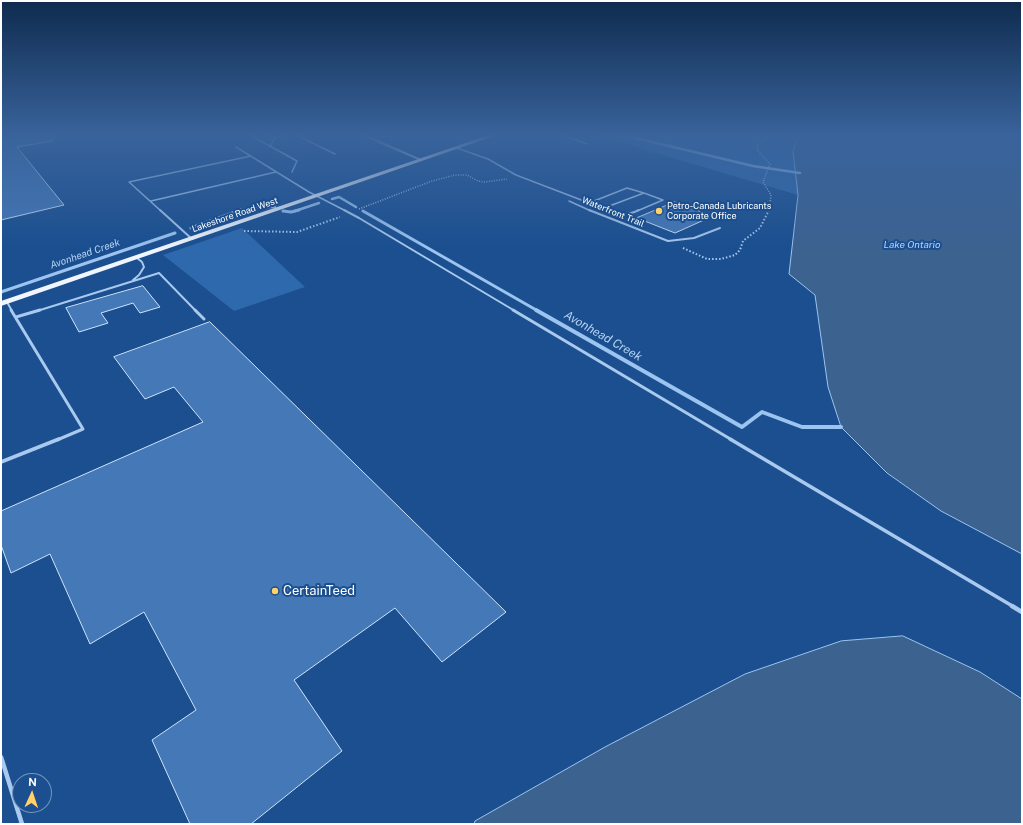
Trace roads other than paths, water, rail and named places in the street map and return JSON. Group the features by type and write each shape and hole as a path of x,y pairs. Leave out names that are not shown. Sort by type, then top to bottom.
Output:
{"main road":[{"name":"Lakeshore Road West","path":"4,303 385,172"}],"lane":[{"path":"174,172 129,182 192,239"},
{"path":"150,202 274,172"},
{"path":"277,172 359,218 1022,612"},
{"path":"288,179 291,172"},
{"path":"513,172 620,215 628,215 663,200 627,188 589,202"},
{"path":"604,208 644,193"},
{"name":"Waterfront Trail","path":"576,198 569,200 581,207 619,223 668,241 694,238 720,228"},
{"path":"132,281 139,275 144,267 142,262 137,258"},
{"path":"16,317 159,273 204,319"},
{"path":"1,462 83,429 16,317 4,303"},
{"path":"1,757 22,824"}],"water":[{"name":"Lake Ontario","path":"795,172 1022,172 1022,554 941,511 887,473 841,427 828,387 815,295 789,274 798,195"},
{"path":"903,636 980,672 1022,699 1022,824 474,824 475,821 605,747 745,674 841,641"}],"waterway":[{"name":"Avonhead Creek","path":"332,199 339,197 356,207"},
{"name":"Avonhead Creek","path":"295,211 319,203"},
{"name":"Avonhead Creek","path":"239,211 254,207 275,207"},
{"name":"Avonhead Creek","path":"295,211 299,210"},
{"name":"Avonhead Creek","path":"191,228 239,211"},
{"name":"Avonhead Creek","path":"283,211 295,211"},
{"name":"Avonhead Creek","path":"363,211 538,311"},
{"name":"Avonhead Creek","path":"1,292 175,233"},
{"name":"Avonhead Creek","path":"536,310 742,427 762,412 802,427 841,427"}],"place":[{"name":"Petro-Canada Lubricants Corporate Office","path":"659,211"},
{"name":"CertainTeed","path":"275,591"}]}
